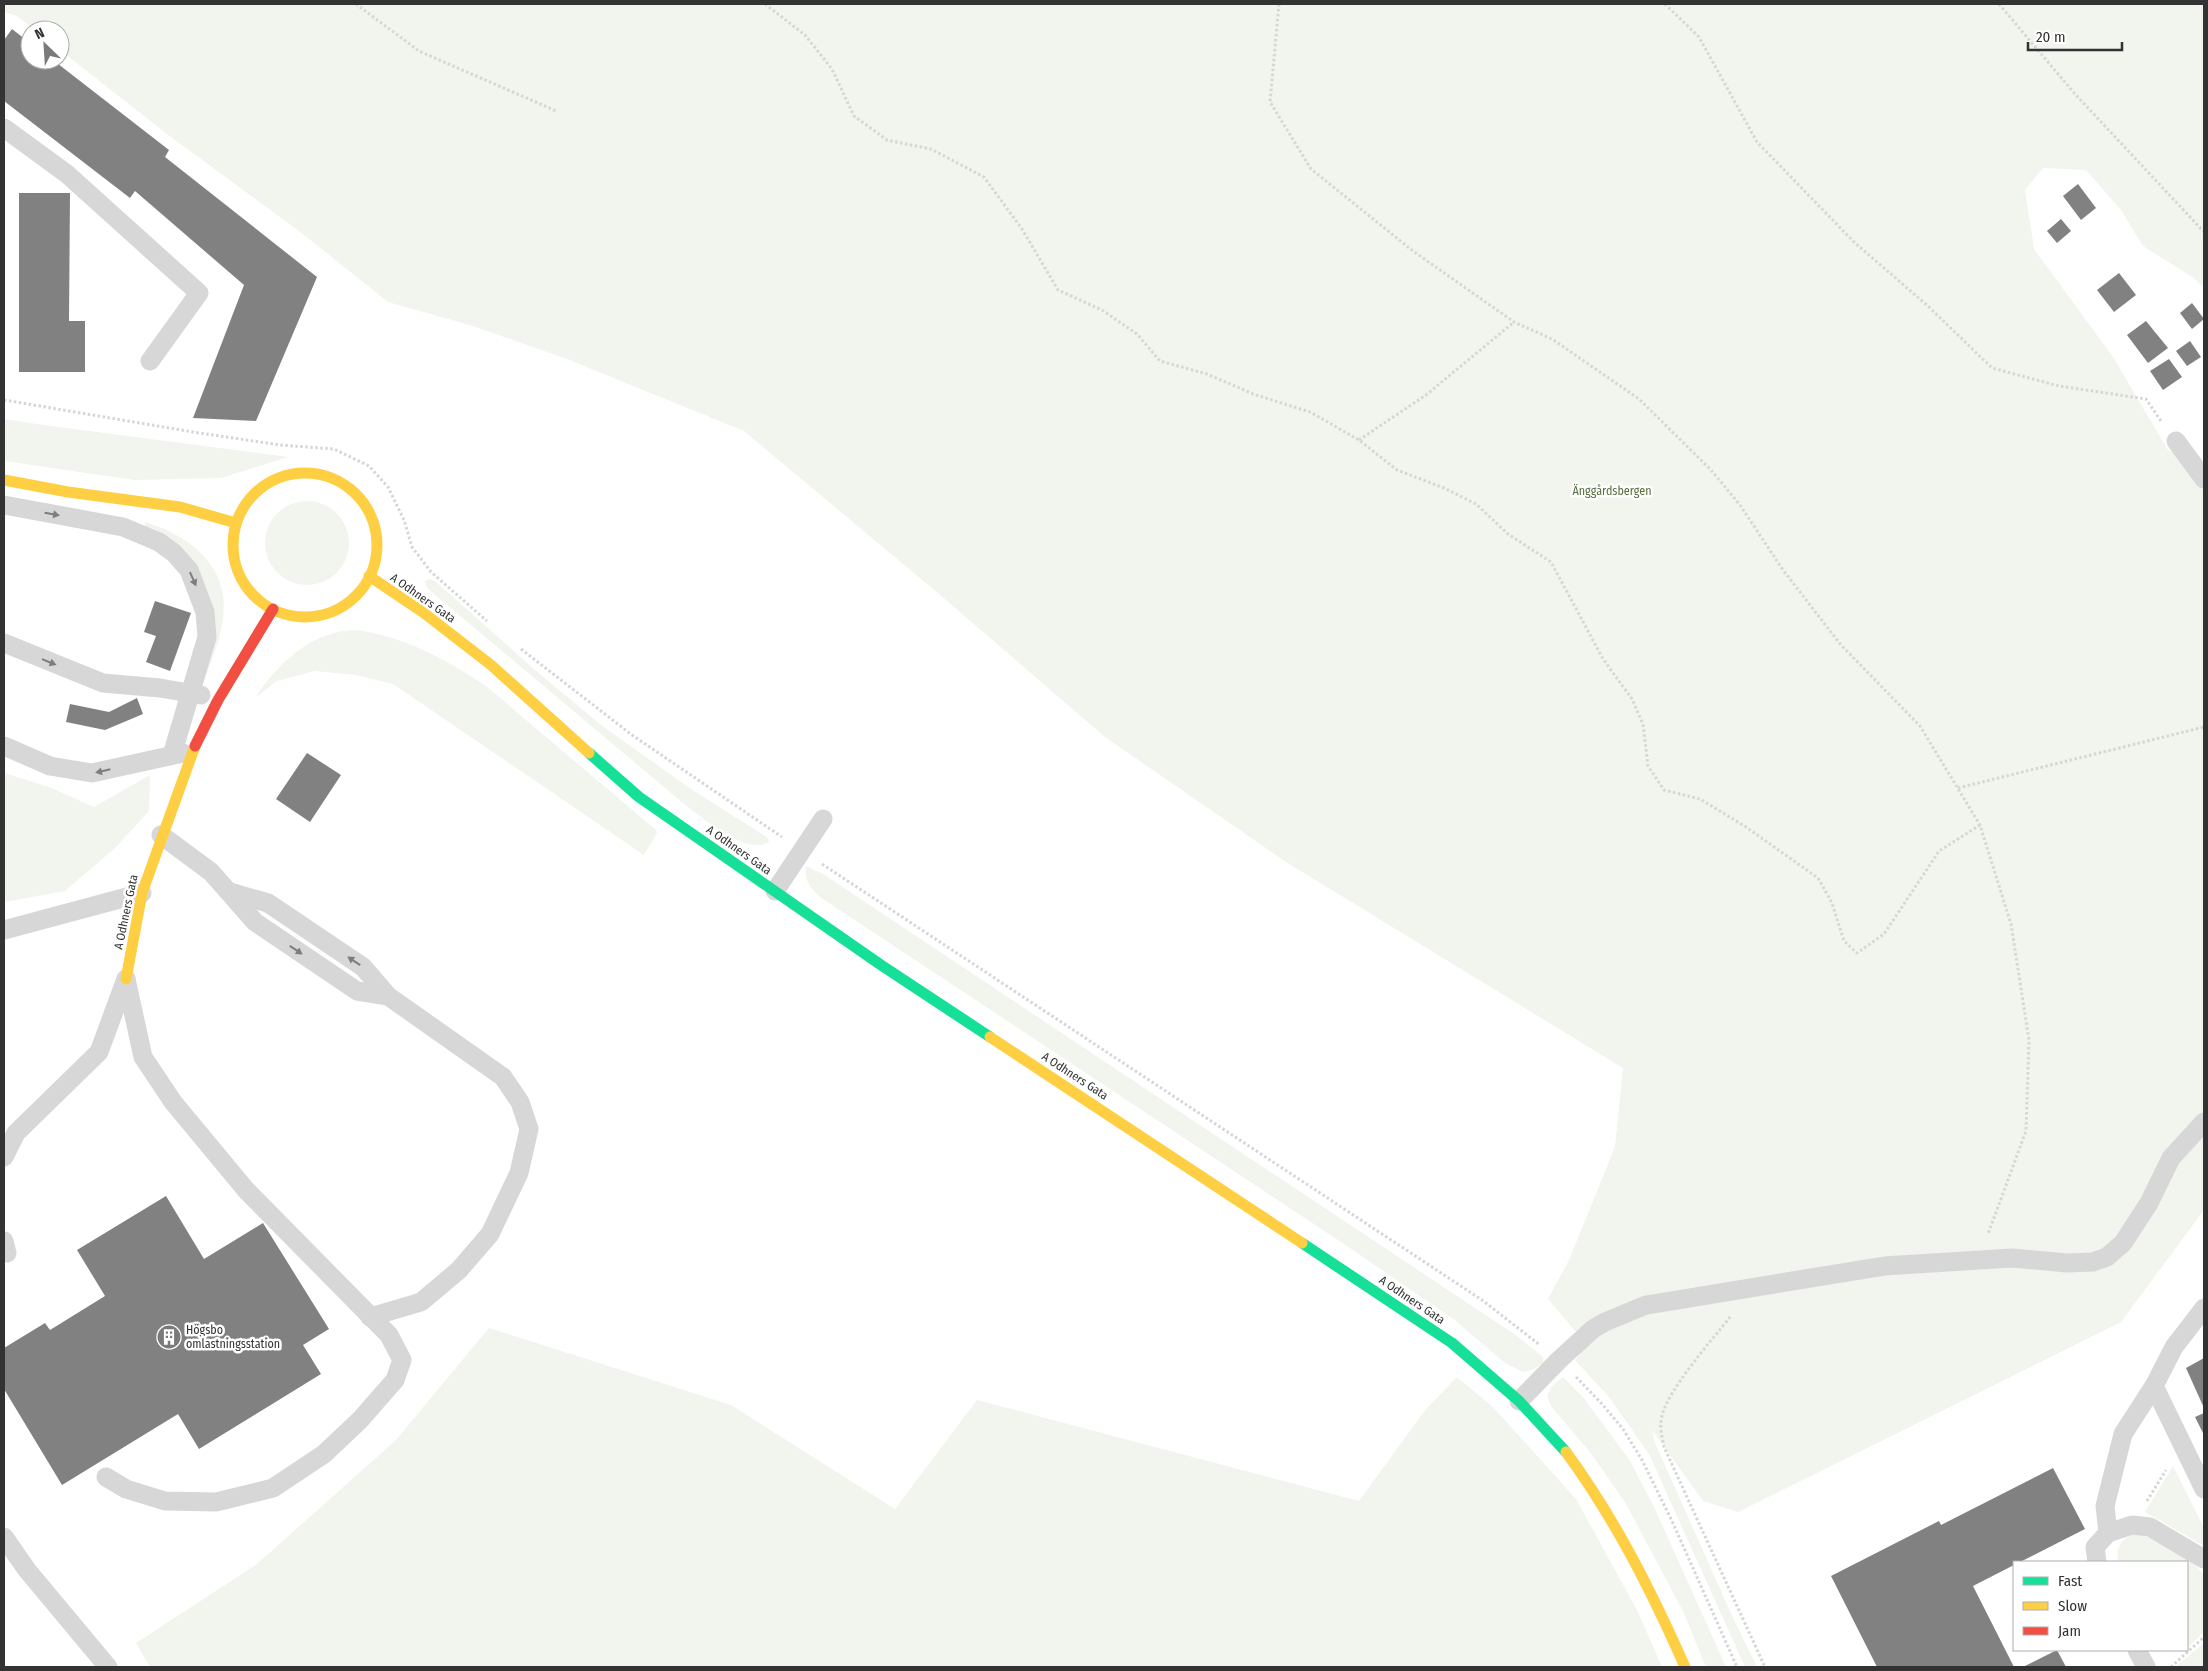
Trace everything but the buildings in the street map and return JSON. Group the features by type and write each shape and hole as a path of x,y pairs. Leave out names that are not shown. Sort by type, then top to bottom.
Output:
{"street":[{"path":"305,473 332,478 354,492 366,507 374,523 377,541 375,559 369,576 361,590 335,610 320,615 304,617 288,615 273,609 259,600 247,588 239,573 234,557 233,540 236,523 244,507 255,493 270,482 287,475 305,473"},
{"path":"4,480 68,492 180,507 236,523"},
{"name":"A Odhners Gata","path":"369,576 424,613 491,665 639,797 881,965 1452,1344 1519,1402 1562,1448 1590,1485 1615,1524 1660,1610 1685,1667"},
{"name":"A Odhners Gata","path":"126,978 142,892 192,751 218,700 273,609"}],"lane":[{"path":"4,128 67,174 199,293 150,361"},
{"path":"2176,442 2204,480"},
{"path":"4,505 123,527 159,542 174,553 189,570 205,612 207,637 172,755"},
{"path":"4,643 103,683 191,692 218,700"},
{"path":"4,746 50,766 92,773 192,751"},
{"path":"775,891 823,819"},
{"path":"161,835 211,872 255,922 357,991 388,996 503,1077 520,1102 529,1129 519,1173 490,1234 459,1270 421,1302 370,1316"},
{"path":"4,930 142,892"},
{"path":"4,1158 16,1133 99,1052 126,978"},
{"path":"106,1477 126,1489 165,1501 216,1502 273,1488 324,1454 360,1420 395,1380 402,1360 389,1335 246,1190 173,1102 142,1056 126,978"},
{"path":"1519,1402 1559,1360 1594,1329 1625,1313 1646,1306 1884,1266 2012,1258 2067,1263 2093,1262 2107,1257 2123,1243 2149,1203 2170,1158 2204,1122"},
{"path":"2108,1533 2105,1506 2123,1434 2154,1386 2174,1347 2204,1308"},
{"path":"2154,1386 2204,1489"},
{"path":"2097,1561 2095,1547 2108,1533 2132,1525 2150,1527 2204,1559"},
{"path":"4,1537 26,1570 108,1667"},
{"path":"2138,1651 2146,1667"}],"path":[{"path":"356,4 419,52 556,111"},
{"path":"765,4 805,35 832,69 854,116 886,140 931,149 984,177 1022,229 1058,290 1102,310 1137,334 1160,361 1207,374 1253,394 1310,412 1359,440 1397,470 1444,488 1476,504 1508,534 1551,562 1603,659 1632,699 1643,724 1648,766 1664,790 1700,798 1746,827 1818,878 1832,903 1844,941 1857,953 1884,934 1939,851 1980,825"},
{"path":"1280,4 1270,102 1312,169 1413,251 1514,322 1552,339 1639,399 1711,470 1740,505 1783,570 1841,645 1920,726 1980,825 2011,924 2029,1040 2026,1131 2005,1183 1979,1260"},
{"path":"1665,4 1698,37 1758,142 1854,242 1929,307 1992,368 2059,386 2146,399 2176,442"},
{"path":"1999,4 2075,94 2204,232"},
{"path":"1359,440 1426,395 1514,322"},
{"path":"4,400 203,434 280,445 334,449 369,466 388,487 404,520 412,547 431,572 491,624"},
{"path":"514,643 632,736 801,850 1482,1300 1559,1360 1602,1404 1623,1429 1642,1460 1672,1521 1736,1667"},
{"path":"1958,788 2204,727"},
{"path":"1746,1290 1731,1315 1669,1397 1662,1416 1661,1431 1664,1447 1765,1667"},
{"path":"2132,1525 2182,1444"},
{"path":"2171,1667 2204,1637"}],"green space":[{"name":"Änggårdsbergen","path":"4,4 2204,4 2204,288 2194,278 2143,246 2121,210 2086,170 2043,168 2025,190 2034,249 2113,357 2168,450 2204,465 2204,1210 2121,1322 1738,1512 1703,1501 1652,1430 1655,1443 1757,1667 1745,1667 1649,1454 1609,1397 1575,1360 1587,1345 1548,1299 1569,1260 1615,1147 1623,1068 1286,862 1105,737 939,594 744,431 567,359 473,326 388,302 299,231 167,134 70,58 70,20 22,20 17,16 4,12"},
{"path":"4,419 288,457 221,478 135,480 4,461"},
{"path":"307,501 330,508 342,520 349,543 342,566 330,578 307,585 284,578 272,566 265,543 272,520 284,508"},
{"path":"145,522 177,535 191,545 204,556 220,584 224,600 222,628 202,685 211,610 145,527"},
{"path":"430,579 436,582 535,670 601,725 688,787 768,838 769,842 759,845 736,840 701,817 427,588 425,581"},
{"path":"355,630 390,637 424,650 486,686 656,830 657,833 644,855 393,684 356,675 315,671 277,681 255,698 274,673 298,651 324,636"},
{"path":"4,773 49,787 94,807 150,775 149,811 116,847 65,891 4,902"},
{"path":"806,866 823,874 1517,1336 1543,1357 1543,1363 1532,1370 1523,1372 1505,1363 1456,1321 1344,1244 820,897 808,883 805,871"},
{"path":"489,1328 731,1405 895,1509 977,1400 1359,1501 1426,1409 1457,1377 1493,1407 1576,1499 1638,1612 1662,1667 150,1667 136,1643 257,1564 396,1440"},
{"path":"1563,1377 1583,1397 1630,1461 1654,1507 1726,1667 1706,1667 1683,1611 1625,1502 1590,1452 1551,1406 1547,1396 1552,1386"},
{"path":"2173,1466 2204,1528 2204,1546 2145,1512"},
{"path":"2137,1533 2153,1539 2194,1564 2201,1571 2204,1577 2206,1597 2204,1632 2188,1647 2188,1561 2119,1561 2119,1547 2128,1537"},
{"path":"2204,1643 2204,1667 2175,1667"}],"traffic: fast":[{"path":"589,753 639,797 881,965 990,1037"},
{"path":"1302,1243 1452,1343 1519,1401 1566,1452"}],"traffic: slow":[{"path":"305,473 332,479 356,494 371,518 377,545 371,572 356,596 332,611 305,617 278,611 254,596 239,572 233,545 239,518 254,494 278,479 305,473"},
{"path":"4,480 68,492 180,507 236,523"},
{"path":"369,576 424,613 491,665 589,753"},
{"path":"126,979 142,893 195,746"},
{"path":"990,1037 1302,1243"},
{"path":"1566,1452 1584,1477 1631,1556 1659,1610 1685,1667"}],"traffic: jam":[{"path":"195,746 218,700 273,609"}],"place":[{"name":"Högsbo omlastningsstation","path":"169,1337"}]}
